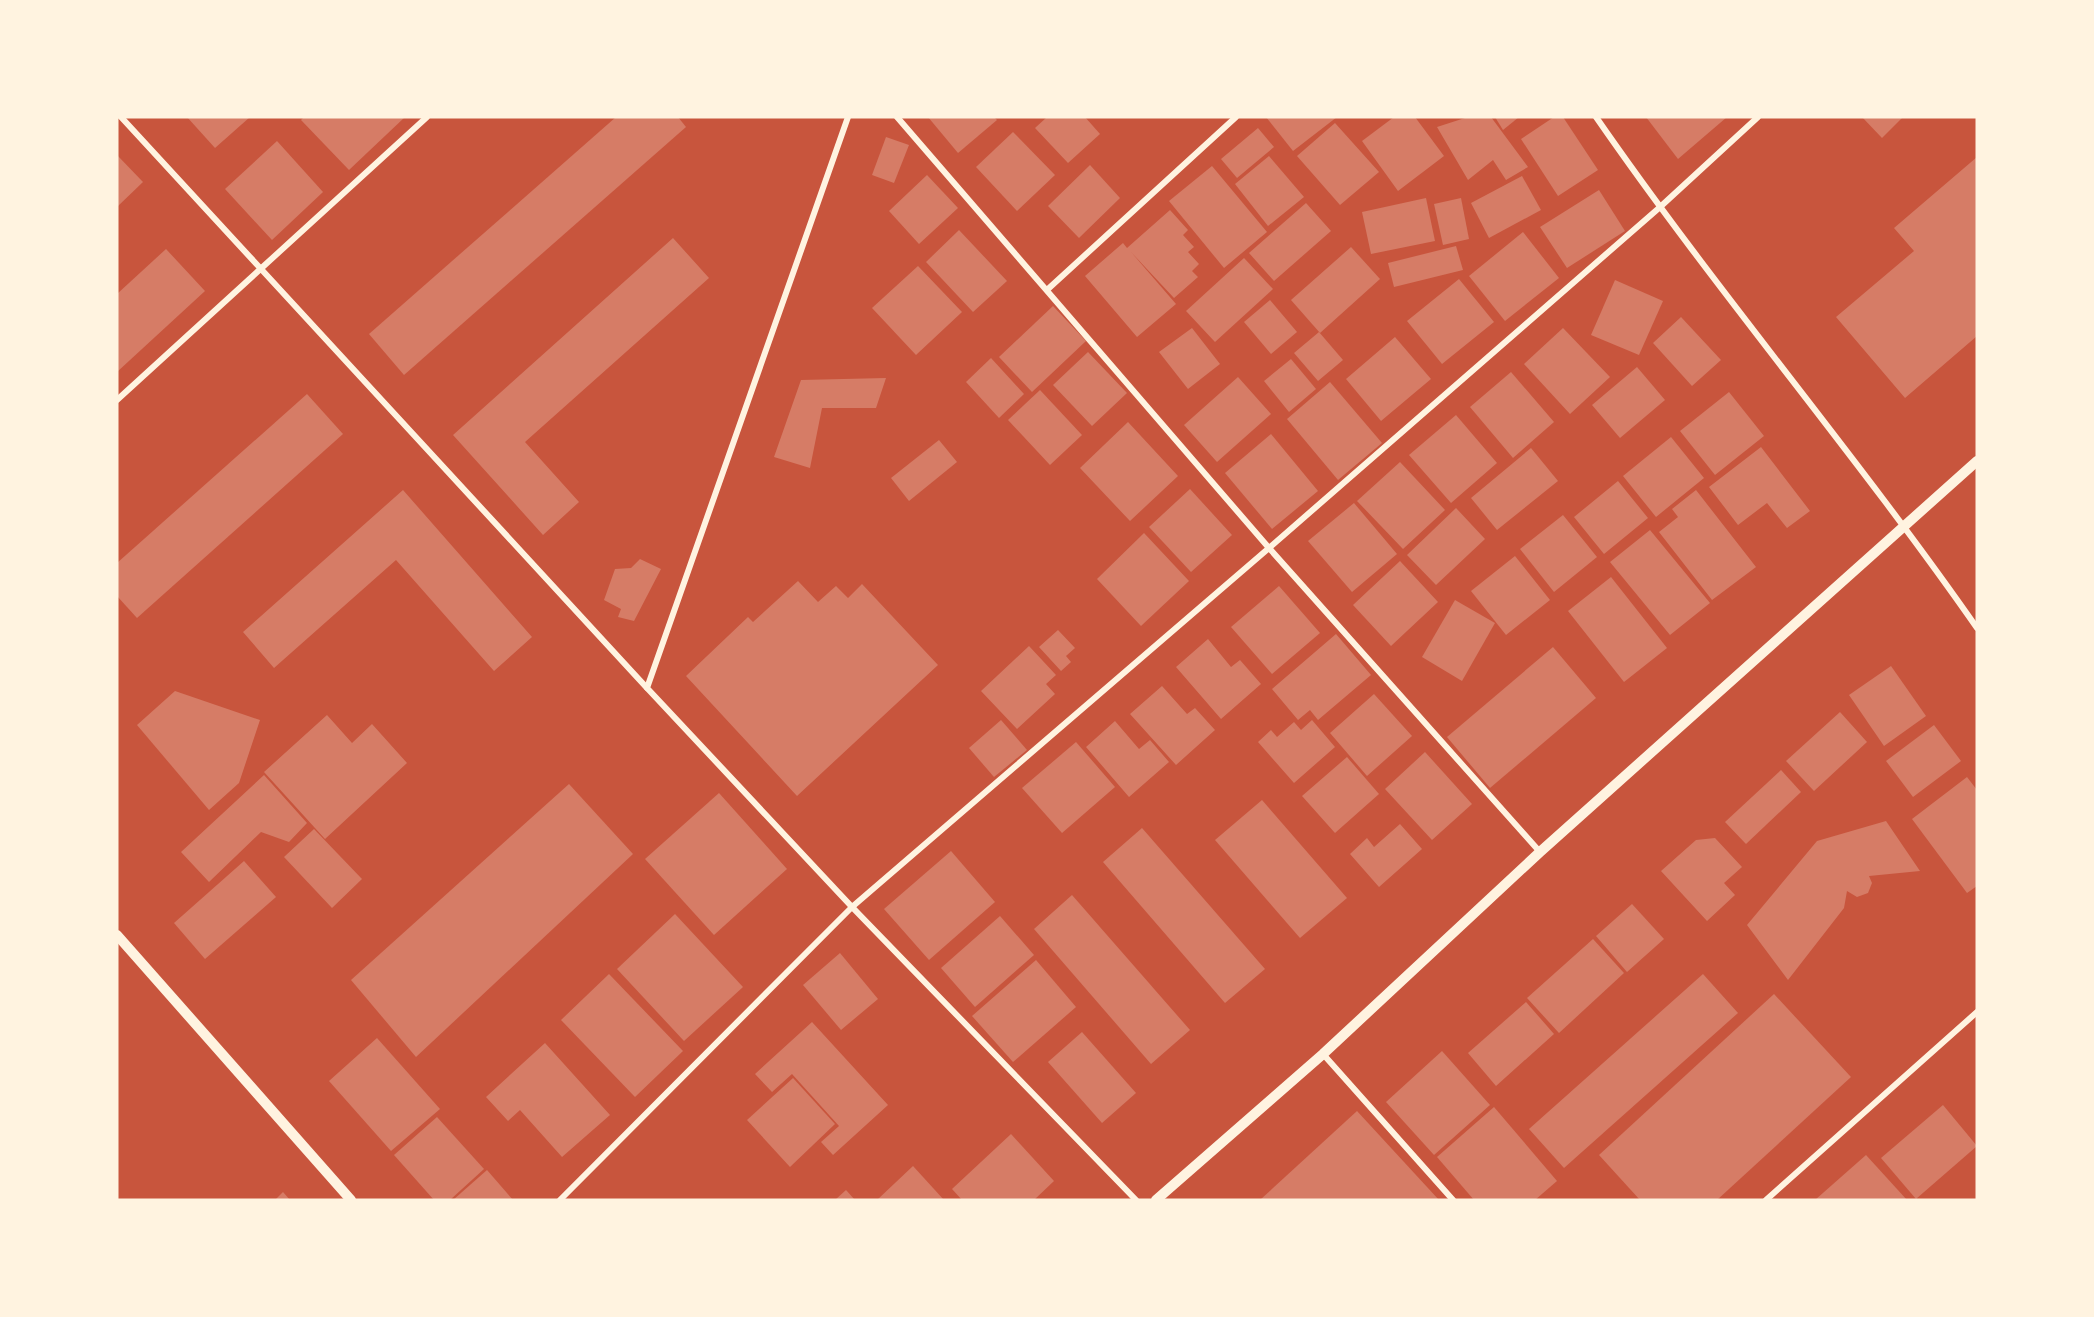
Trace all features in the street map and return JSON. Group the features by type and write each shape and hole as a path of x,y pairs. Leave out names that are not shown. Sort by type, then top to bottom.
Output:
{"street":[{"path":"121,117 852,907 1136,1200"},
{"path":"117,400 427,117"},
{"path":"647,688 848,117"},
{"path":"897,117 1269,548 1540,852"},
{"path":"1048,290 1236,117"},
{"path":"1596,117 1659,208 1905,525 1977,628"},
{"path":"560,1200 852,907 1659,208 1758,117"},
{"path":"1156,1200 1323,1054 1540,852 1977,461"},
{"path":"117,935 351,1200"},
{"path":"1766,1200 1977,1012"},
{"path":"1323,1054 1453,1200"}],"building":[{"path":"187,117 250,117 215,148"},
{"path":"304,117 405,117 349,170 301,120"},
{"path":"616,117 678,117 686,127 404,375 369,334"},
{"path":"928,117 994,117 997,120 958,153"},
{"path":"1047,117 1085,117 1100,134 1068,163 1035,128"},
{"path":"1266,117 1337,117 1293,151"},
{"path":"1394,117 1415,117 1444,156 1398,191 1362,141"},
{"path":"1468,117 1491,117 1528,167 1506,180 1493,160 1468,180 1437,127"},
{"path":"1495,117 1519,117 1503,130"},
{"path":"1554,117 1563,117 1598,170 1558,196 1521,139"},
{"path":"1646,117 1727,117 1678,159"},
{"path":"1862,117 1903,117 1882,138"},
{"path":"1335,123 1379,172 1340,205 1297,156"},
{"path":"1258,128 1274,147 1237,178 1221,159"},
{"path":"1013,132 1055,175 1017,211 976,167"},
{"path":"886,137 909,145 894,183 872,175"},
{"path":"277,141 323,192 272,240 225,189"},
{"path":"117,155 143,182 117,207"},
{"path":"1269,156 1304,197 1268,226 1235,184"},
{"path":"1977,157 1977,336 1905,398 1836,317 1914,251 1894,228"},
{"path":"1090,165 1120,198 1079,238 1048,206"},
{"path":"1212,166 1267,232 1224,268 1169,201"},
{"path":"927,175 958,208 919,244 889,211"},
{"path":"1522,176 1541,210 1489,238 1471,203"},
{"path":"1599,190 1625,231 1567,268 1540,227"},
{"path":"1426,198 1435,241 1371,254 1362,212"},
{"path":"1461,198 1469,239 1443,245 1434,204"},
{"path":"1306,203 1331,231 1274,281 1249,253"},
{"path":"1170,210 1188,230 1183,235 1194,247 1188,252 1199,264 1192,271 1198,277 1174,298 1131,252 1176,304 1137,337 1085,276 1123,243 1127,248"},
{"path":"959,230 1007,281 973,312 926,262"},
{"path":"1523,232 1559,278 1505,321 1469,276"},
{"path":"673,238 709,278 525,442 579,502 543,535 453,435"},
{"path":"1456,246 1463,270 1394,287 1388,263"},
{"path":"1351,247 1380,279 1320,333 1291,300"},
{"path":"166,249 205,291 117,372 117,294"},
{"path":"1244,258 1273,289 1215,342 1186,311"},
{"path":"918,266 962,312 916,355 872,308"},
{"path":"1459,279 1494,322 1442,364 1407,321"},
{"path":"1615,280 1663,301 1639,355 1591,335"},
{"path":"1270,300 1297,332 1271,354 1244,322"},
{"path":"1053,306 1086,341 1032,392 999,357"},
{"path":"1681,317 1721,360 1692,386 1653,343"},
{"path":"1192,328 1220,364 1188,389 1159,352"},
{"path":"1563,328 1610,377 1570,414 1524,364"},
{"path":"1319,332 1343,360 1318,381 1294,353"},
{"path":"1395,337 1431,379 1381,421 1346,379"},
{"path":"1088,352 1127,393 1092,426 1053,385"},
{"path":"991,358 1024,394 999,418 966,382"},
{"path":"1291,359 1316,389 1289,412 1264,381"},
{"path":"1637,367 1665,400 1620,438 1592,405"},
{"path":"1511,372 1554,422 1513,458 1470,407"},
{"path":"1238,377 1271,414 1217,462 1184,425"},
{"path":"886,378 876,408 822,408 810,468 774,457 801,380"},
{"path":"1330,382 1382,443 1338,480 1287,419"},
{"path":"1040,390 1082,435 1050,465 1008,420"},
{"path":"1729,392 1764,436 1715,475 1680,431"},
{"path":"307,394 343,434 137,618 117,596 117,563"},
{"path":"1456,415 1497,463 1451,503 1409,455"},
{"path":"1128,422 1178,476 1130,521 1080,468"},
{"path":"1271,434 1318,491 1272,529 1225,473"},
{"path":"1671,437 1704,478 1656,517 1623,476"},
{"path":"939,440 957,462 909,501 891,478"},
{"path":"1761,447 1810,511 1787,528 1767,503 1738,525 1709,487"},
{"path":"1531,448 1558,481 1497,530 1471,498"},
{"path":"1400,462 1445,510 1403,549 1357,501"},
{"path":"1618,481 1648,518 1604,554 1574,517"},
{"path":"1190,489 1232,535 1191,572 1149,527"},
{"path":"403,490 532,637 494,671 396,560 274,668 243,632"},
{"path":"1696,490 1756,567 1712,600 1659,532 1678,517 1672,509"},
{"path":"1354,503 1397,554 1352,592 1308,541"},
{"path":"1456,508 1485,539 1436,585 1407,555"},
{"path":"1563,515 1597,557 1554,592 1520,549"},
{"path":"1650,530 1710,603 1670,635 1610,562"},
{"path":"1144,533 1189,581 1141,626 1097,579"},
{"path":"1515,556 1550,600 1506,635 1471,591"},
{"path":"640,559 661,569 634,621 618,617 621,609 604,600 615,569 631,568"},
{"path":"1400,561 1438,602 1391,646 1353,605"},
{"path":"1611,577 1667,648 1624,682 1568,611"},
{"path":"798,581 818,602 836,586 848,598 862,584 938,665 797,796 686,676 748,617 753,622"},
{"path":"1279,586 1320,633 1272,674 1231,627"},
{"path":"1455,600 1495,623 1462,681 1422,657"},
{"path":"1058,630 1075,648 1066,656 1071,662 1061,671 1039,647"},
{"path":"1336,634 1371,675 1318,720 1310,710 1298,720 1272,689"},
{"path":"1208,639 1231,667 1240,660 1261,684 1221,719 1176,667"},
{"path":"1029,646 1056,675 1046,684 1055,694 1017,729 981,691"},
{"path":"1553,647 1596,698 1490,788 1447,737"},
{"path":"1891,666 1926,716 1884,746 1849,695"},
{"path":"1162,686 1187,714 1195,708 1215,730 1176,765 1130,714"},
{"path":"175,691 260,720 239,783 209,810 137,725"},
{"path":"1374,694 1412,736 1367,776 1330,733"},
{"path":"1840,712 1867,742 1814,791 1786,761"},
{"path":"327,715 352,743 372,724 407,763 325,839 264,772"},
{"path":"1001,720 1027,750 994,777 969,748"},
{"path":"1312,720 1335,747 1294,783 1258,742 1271,730 1277,737 1294,722 1301,730"},
{"path":"1115,721 1139,749 1150,740 1169,762 1129,797 1086,747"},
{"path":"1934,725 1961,761 1913,797 1886,761"},
{"path":"1076,742 1115,787 1062,833 1022,788"},
{"path":"1425,752 1472,804 1432,840 1385,789"},
{"path":"1347,757 1379,794 1335,833 1302,796"},
{"path":"1781,770 1801,792 1746,844 1725,822"},
{"path":"264,775 307,823 289,842 261,832 209,882 181,852"},
{"path":"1967,777 1977,790 1977,886 1967,893 1912,819"},
{"path":"569,784 633,854 416,1057 351,980"},
{"path":"719,793 787,869 714,935 645,859"},
{"path":"1262,800 1347,898 1300,938 1215,840"},
{"path":"1886,821 1920,871 1869,876 1872,883 1868,893 1857,897 1847,891 1844,908 1788,980 1747,925 1817,841"},
{"path":"1400,824 1422,849 1379,887 1350,854 1367,838 1374,847"},
{"path":"1142,828 1265,969 1225,1003 1103,862"},
{"path":"314,829 362,879 332,908 284,857"},
{"path":"1715,838 1742,867 1724,883 1735,895 1707,921 1661,871 1696,840"},
{"path":"951,851 995,902 929,960 884,909"},
{"path":"244,861 276,897 205,959 174,923"},
{"path":"1072,895 1190,1030 1151,1064 1034,929"},
{"path":"1632,904 1664,939 1627,972 1596,936"},
{"path":"675,914 743,987 684,1041 617,969"},
{"path":"1000,916 1034,955 975,1007 941,968"},
{"path":"1593,939 1624,973 1559,1033 1527,998"},
{"path":"840,953 878,999 841,1030 803,985"},
{"path":"1036,960 1076,1007 1013,1062 972,1016"},
{"path":"609,974 683,1051 635,1097 561,1020"},
{"path":"1703,974 1738,1013 1564,1168 1529,1129"},
{"path":"1774,994 1851,1077 1717,1200 1640,1200 1599,1155"},
{"path":"1526,1002 1554,1034 1496,1086 1468,1053"},
{"path":"812,1022 888,1105 833,1155 821,1142 839,1126 792,1074 772,1092 755,1074"},
{"path":"1082,1032 1136,1093 1102,1123 1048,1062"},
{"path":"377,1038 440,1109 391,1151 329,1081"},
{"path":"545,1043 610,1115 562,1157 520,1110 508,1121 486,1097"},
{"path":"1442,1051 1490,1105 1434,1155 1386,1102"},
{"path":"793,1078 835,1124 790,1167 747,1120"},
{"path":"1943,1105 1977,1146 1916,1199 1881,1158"},
{"path":"1494,1107 1557,1181 1535,1200 1474,1200 1437,1157"},
{"path":"1357,1111 1439,1200 1260,1200"},
{"path":"437,1117 484,1169 450,1200 434,1200 394,1155"},
{"path":"1011,1134 1054,1181 1034,1200 962,1200 952,1189"},
{"path":"1866,1155 1907,1200 1815,1200"},
{"path":"913,1166 944,1200 877,1200"},
{"path":"487,1170 513,1200 453,1200"},
{"path":"846,1190 855,1200 835,1200"},
{"path":"283,1192 290,1200 275,1200"}]}
